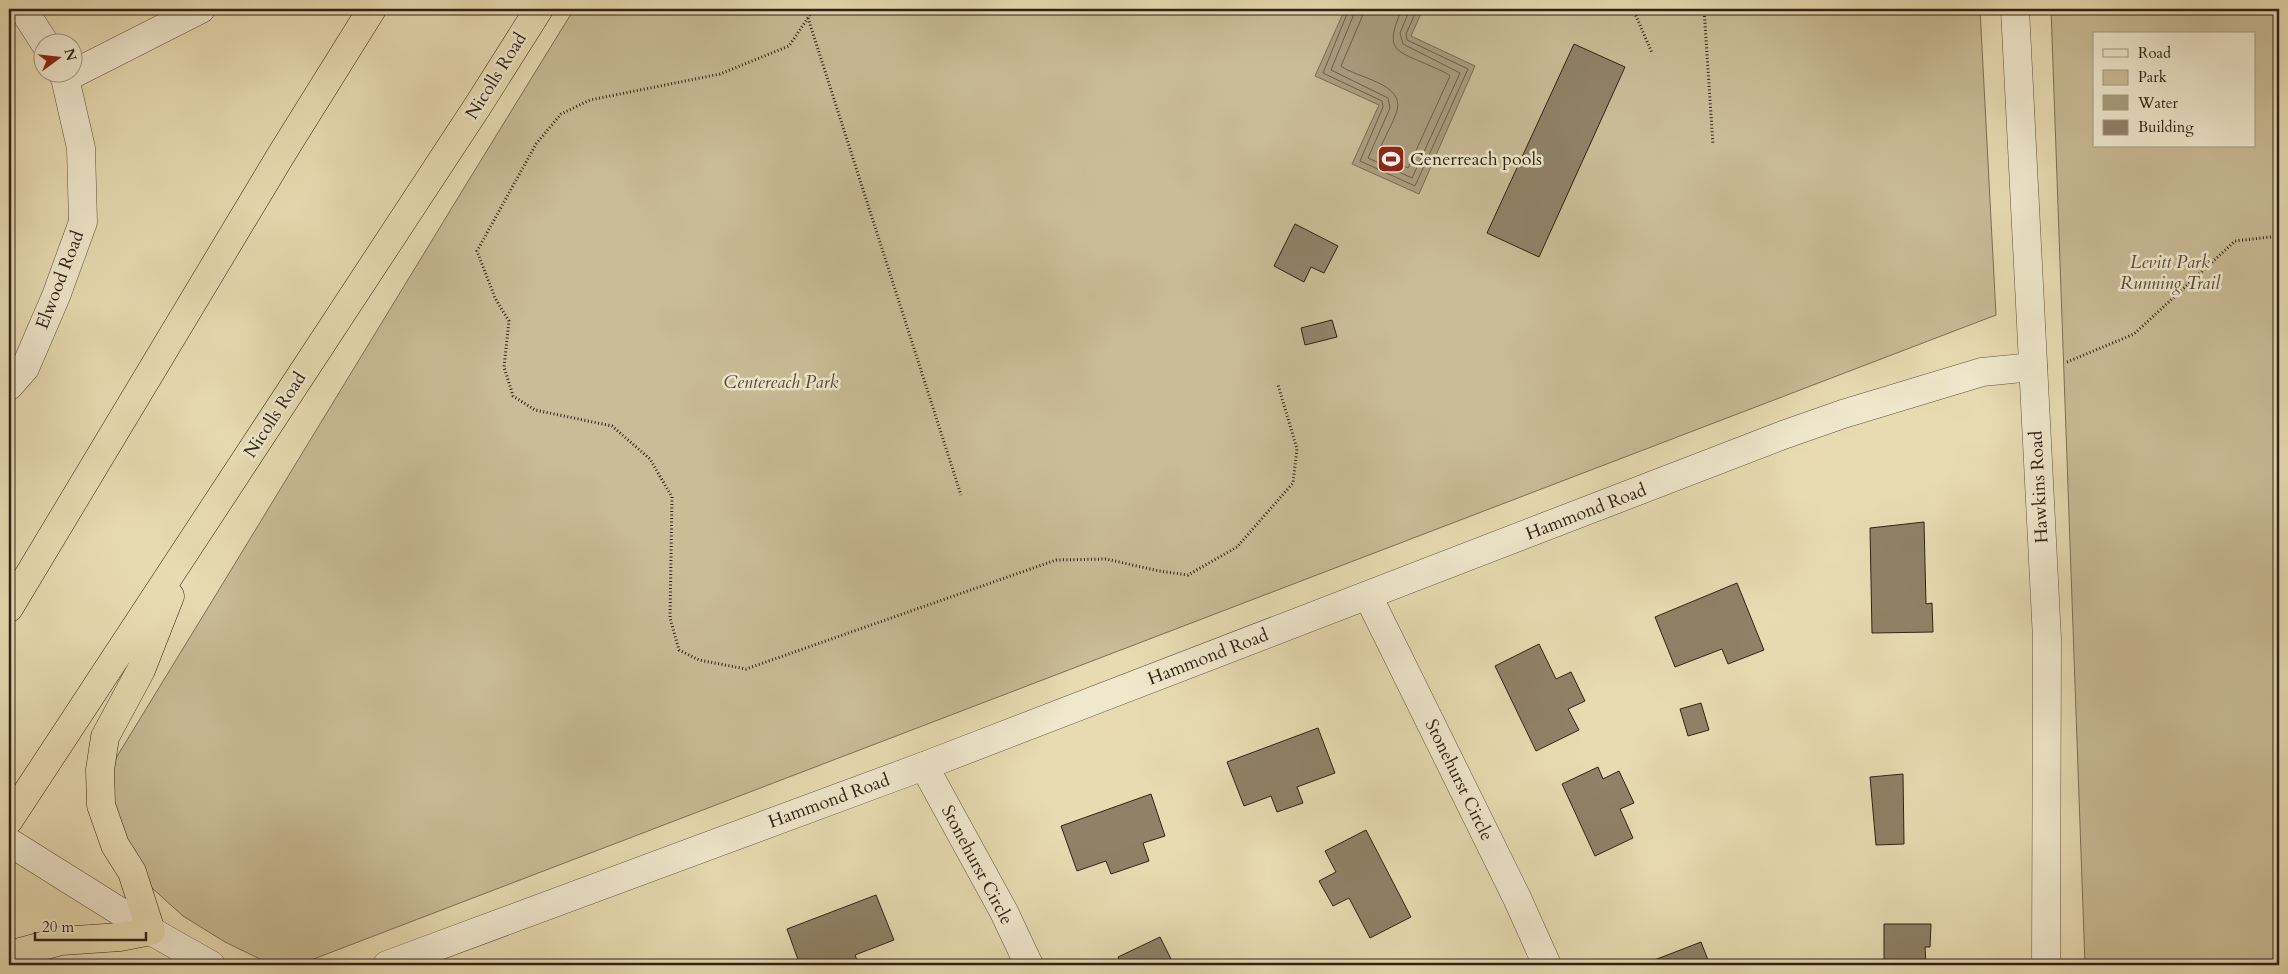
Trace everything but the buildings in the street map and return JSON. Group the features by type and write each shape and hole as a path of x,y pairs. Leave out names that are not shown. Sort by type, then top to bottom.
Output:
{"highway":[{"path":"13,596 281,154 372,9"},
{"name":"Nicolls Road","path":"9,820 474,112 539,9"},
{"path":"9,955 62,940 120,937 151,931 132,872 115,845 101,805 100,770 104,737 141,670 191,543"}],"street":[{"path":"23,9 38,32"},
{"path":"82,66 201,9"},
{"name":"Hawkins Road","path":"2015,9 2046,366 2046,965"},
{"name":"Elwood Road","path":"17,377 56,296 83,222 81,148 65,82"},
{"name":"Hammond Road","path":"387,965 924,766 1843,414 1982,372 2046,366"},
{"name":"Stonehurst Circle","path":"1368,596 1517,898 1547,965"},
{"name":"Stonehurst Circle","path":"924,766 1004,912 1029,965"},
{"path":"9,842 151,931 211,965"}],"path":[{"path":"814,9 789,46 720,74 590,100 561,114 536,144 476,251 495,298 509,321 504,367 513,396 535,410 612,426 650,459 672,497 670,618 678,650 699,660 746,668 1056,560 1106,559 1159,571 1188,575 1236,547 1292,483 1297,448 1278,385"},
{"path":"1633,9 1652,53"},
{"path":"1704,9 1712,145"},
{"path":"808,18 961,495"},
{"path":"2046,366 2134,334 2235,241 2279,236"}],"green space":[{"name":"Centereach Park","path":"574,9 1980,9 1996,315 311,960 262,960 225,942 183,916 152,888 126,848 109,798 116,758"},
{"name":"Levitt Park Running Trail","path":"2051,9 2279,9 2279,965 2085,965"}],"water":[{"path":"1345,9 1423,9 1411,36 1475,66 1419,194 1352,164 1379,105 1315,76"}],"place":[{"name":"Cenerreach pools","path":"1391,159"}]}
